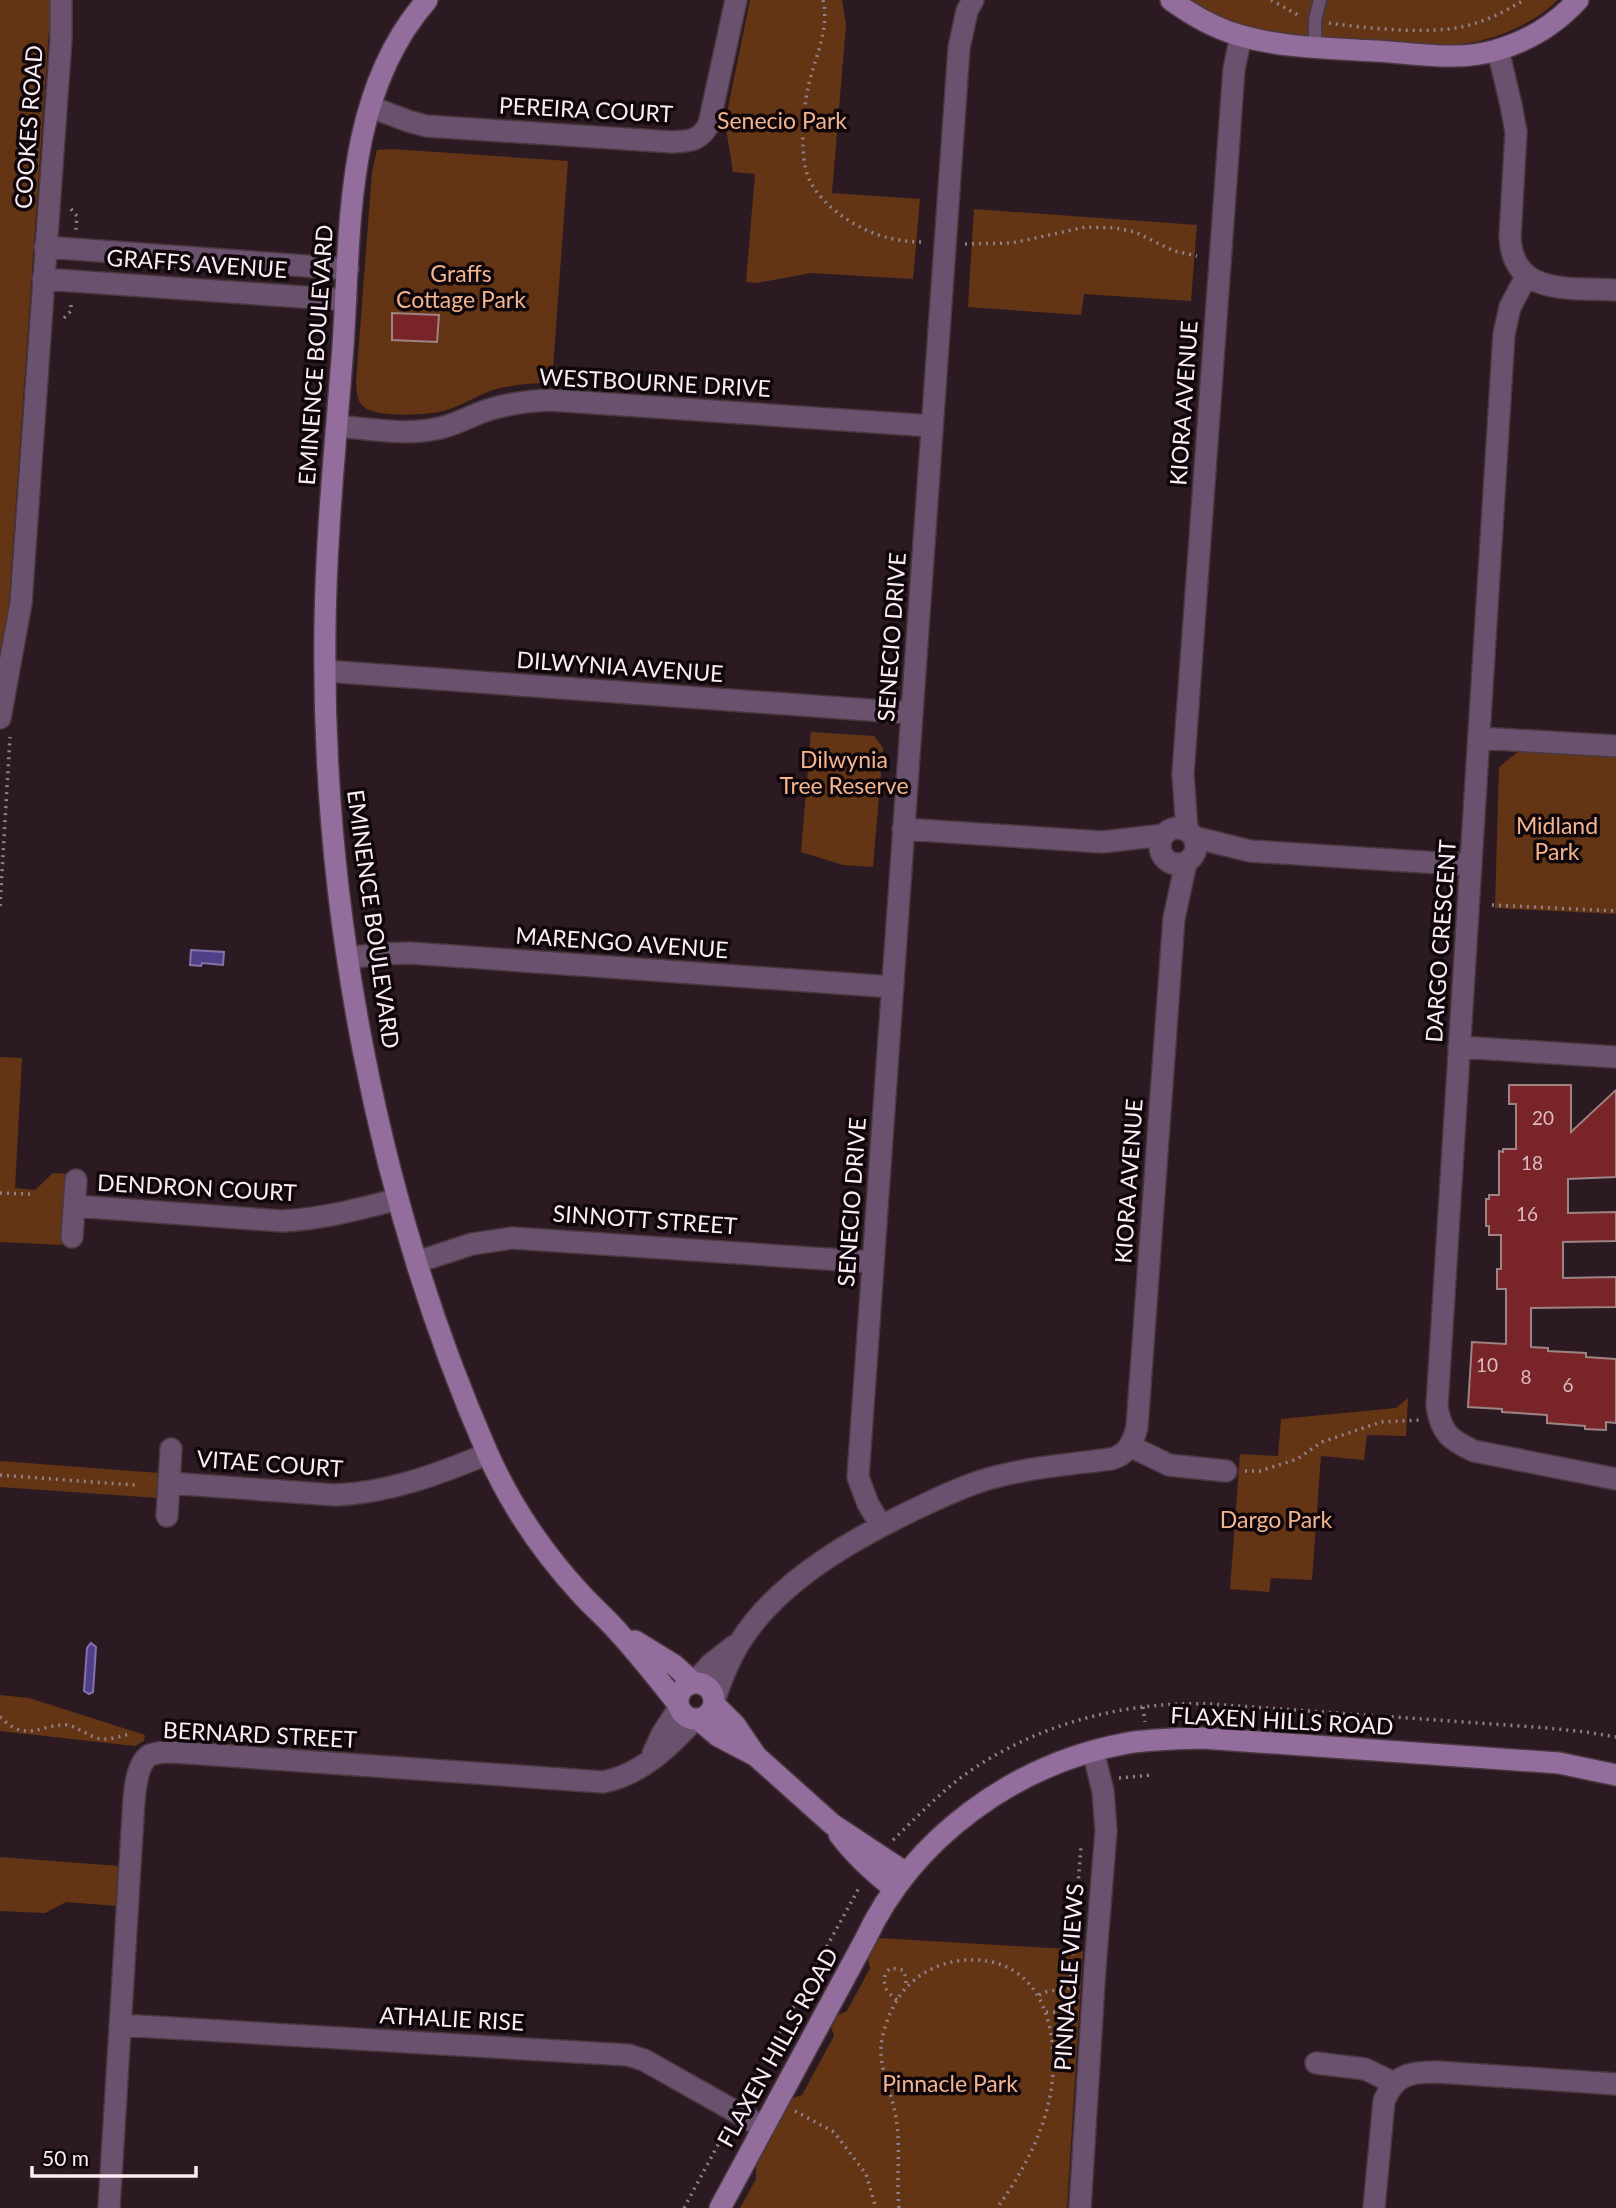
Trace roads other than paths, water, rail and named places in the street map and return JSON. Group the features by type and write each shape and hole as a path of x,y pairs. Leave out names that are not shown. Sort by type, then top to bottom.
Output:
{"street":[{"name":"COOKES ROAD","path":"0,718 20,610 61,39 61,0"},
{"name":"EMINENCE BOULEVARD","path":"427,0 397,43 380,79 360,141 354,176 328,538 325,671 327,763 348,958 373,1094 398,1199 441,1334 487,1454 506,1491 550,1557 688,1712 718,1736 756,1756"},
{"name":"PEREIRA COURT","path":"371,107 426,126 691,141 705,133 709,124 736,0"},
{"name":"SENECIO DRIVE","path":"881,1525 868,1504 858,1477 959,48 965,18 974,0"},
{"path":"1171,0 1203,22 1261,41 1449,56 1498,50 1544,29 1578,0"},
{"name":"KIORA AVENUE","path":"1178,833 1234,69 1241,36"},
{"path":"1498,50 1516,132 1511,252 1515,263 1527,277 1546,285 1616,290"},
{"name":"GRAFFS AVENUE","path":"45,247 348,269"},
{"name":"DARGO CRESCENT","path":"1527,277 1510,307 1504,334 1437,1390 1439,1421 1445,1433 1457,1443 1474,1451 1616,1479"},
{"name":"GRAFFS AVENUE","path":"43,279 346,300"},
{"name":"WESTBOURNE DRIVE","path":"337,426 426,431 443,428 501,407 528,401 550,400 932,426"},
{"name":"DILWYNIA AVENUE","path":"325,671 911,713"},
{"path":"1479,737 1616,746"},
{"path":"903,829 1102,842 1177,860 1250,851"},
{"path":"1102,842 1178,833 1250,851 1471,865"},
{"path":"1177,860 1196,848 1178,833"},
{"path":"1177,860 1160,846 1178,833"},
{"name":"KIORA AVENUE","path":"1130,1446 1137,1427 1177,860"},
{"name":"MARENGO AVENUE","path":"348,958 410,953 892,987"},
{"path":"1459,1047 1616,1058"},
{"name":"DENDRON COURT","path":"72,1237 76,1180"},
{"name":"DENDRON COURT","path":"75,1206 282,1221 342,1214 398,1199"},
{"name":"SINNOTT STREET","path":"417,1262 472,1244 532,1238 872,1262"},
{"path":"741,1641 710,1665 694,1682 683,1688 680,1693 688,1712 708,1714 723,1673 741,1641 765,1610 797,1580 825,1559 881,1525 956,1489 1031,1469 1111,1459 1123,1454 1130,1446 1170,1465 1226,1471"},
{"name":"VITAE COURT","path":"167,1516 171,1449"},
{"name":"VITAE COURT","path":"169,1483 335,1495 354,1494 435,1475 487,1454"},
{"name":"EMINENCE BOULEVARD","path":"618,1631 674,1665 694,1682"},
{"path":"694,1682 707,1685 714,1702"},
{"name":"EMINENCE BOULEVARD","path":"714,1702 756,1756 831,1824 850,1850 875,1862 901,1881"},
{"name":"BERNARD STREET","path":"109,2208 136,1782 144,1760 151,1755 173,1752 603,1782 628,1775 676,1740 688,1712"},
{"name":"FLAXEN HILLS ROAD","path":"720,2208 877,1916 901,1881 945,1833 984,1802 1017,1781 1093,1751 1138,1742 1202,1738 1559,1763 1616,1775"},
{"name":"PINNACLE VIEWS","path":"1080,2208 1094,1967 1106,1831 1103,1791 1093,1751"},
{"name":"ATHALIE RISE","path":"120,2025 628,2055 644,2060 763,2127"},
{"path":"1316,2063 1365,2069 1394,2083"},
{"path":"1374,2208 1384,2101 1394,2083 1407,2074 1438,2072 1616,2084"}],"lane":[{"path":"1315,47 1315,20 1320,0"}],"park label":[{"name":"Senecio Park","path":"782,120"},
{"name":"Graffs Cottage Park","path":"461,286"},
{"name":"Dilwynia Tree Reserve","path":"844,772"},
{"name":"Midland Park","path":"1557,838"},
{"name":"Dargo Park","path":"1276,1519"},
{"name":"Pinnacle Park","path":"950,2083"}]}
